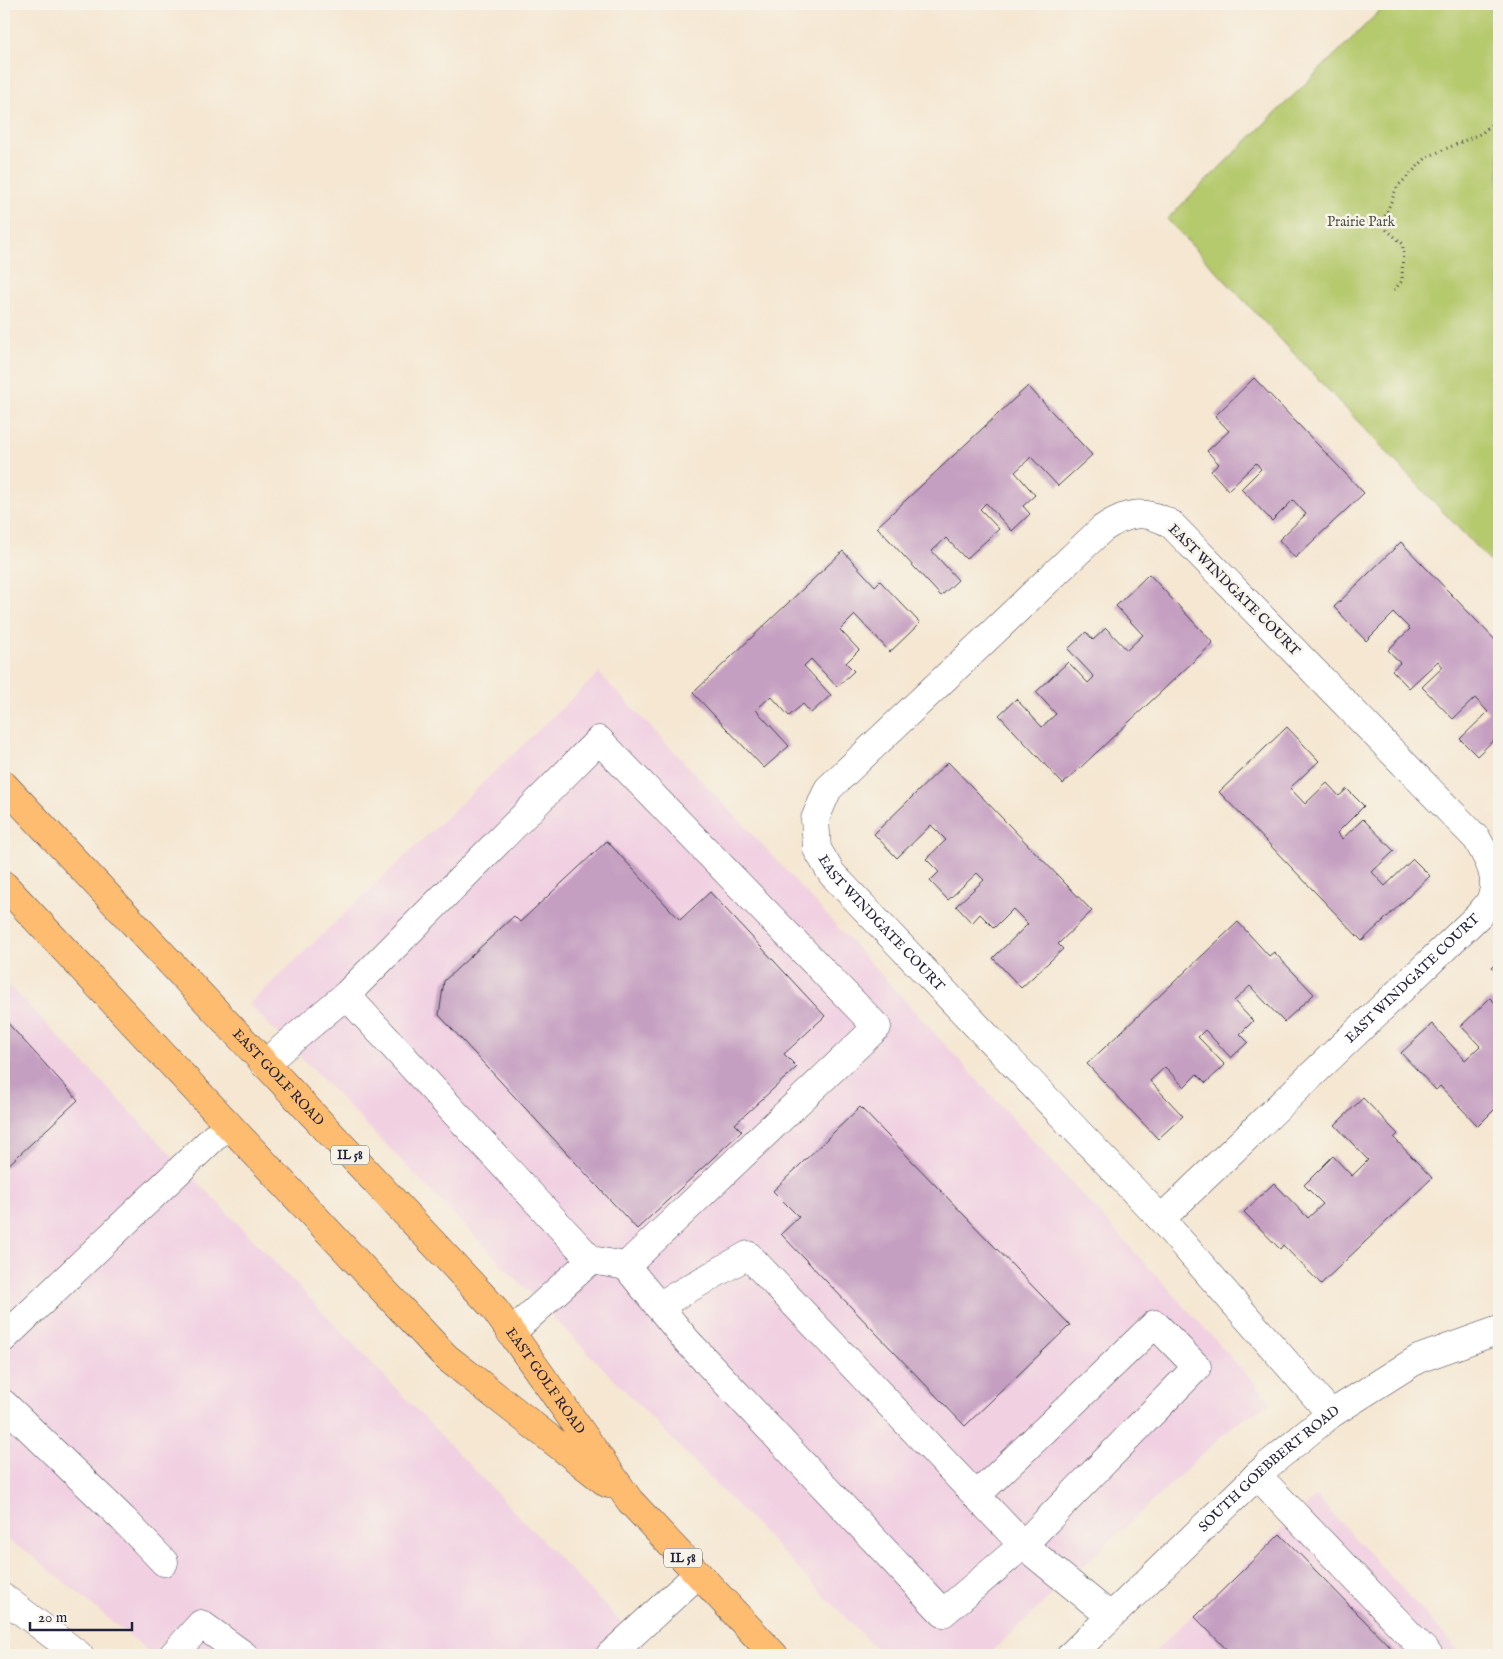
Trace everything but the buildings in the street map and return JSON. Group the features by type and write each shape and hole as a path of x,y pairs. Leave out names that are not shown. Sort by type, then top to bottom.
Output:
{"main road":[{"name":"EAST GOLF ROAD","path":"4,785 493,1307 630,1501 774,1655"},
{"name":"EAST GOLF ROAD","path":"4,886 446,1357 630,1501"}],"street":[{"name":"EAST WINDGATE COURT","path":"1162,1219 1479,915 1491,899 1494,877 1490,862 1477,839 1171,524 1159,517 1148,514 1134,514 1117,518 1102,529 828,789 815,819 817,850 832,874 1162,1219 1331,1414"},
{"path":"264,1064 346,995 599,740 877,1027 626,1266"},
{"path":"346,995 591,1260 626,1266 687,1341 943,1613 1022,1545 1197,1368 1154,1324 976,1496"},
{"path":"4,1338 228,1124"},
{"path":"658,1306 748,1255 1022,1545 1110,1616"},
{"path":"511,1333 591,1260"},
{"name":"SOUTH GOEBBERT ROAD","path":"1071,1655 1268,1465 1331,1414 1418,1359 1499,1330"},
{"path":"4,1404 123,1519 164,1562"},
{"path":"1257,1476 1429,1655"},
{"path":"610,1655 698,1574"},
{"path":"4,1598 79,1655"},
{"path":"173,1655 201,1624 244,1655"}],"path":[{"path":"1394,290 1402,281 1403,244 1388,230 1384,219 1397,187 1427,157 1482,133 1499,118"}],"shaded area":[{"path":"599,673 746,827 1272,1402 1233,1426 988,1655 882,1655 249,1004"},
{"path":"4,980 652,1655 153,1655 30,1554 4,1538"},
{"path":"1316,1496 1463,1655 1151,1655"}],"green space":[{"name":"Prairie Park","path":"1387,4 1499,4 1499,571 1167,219"}]}
